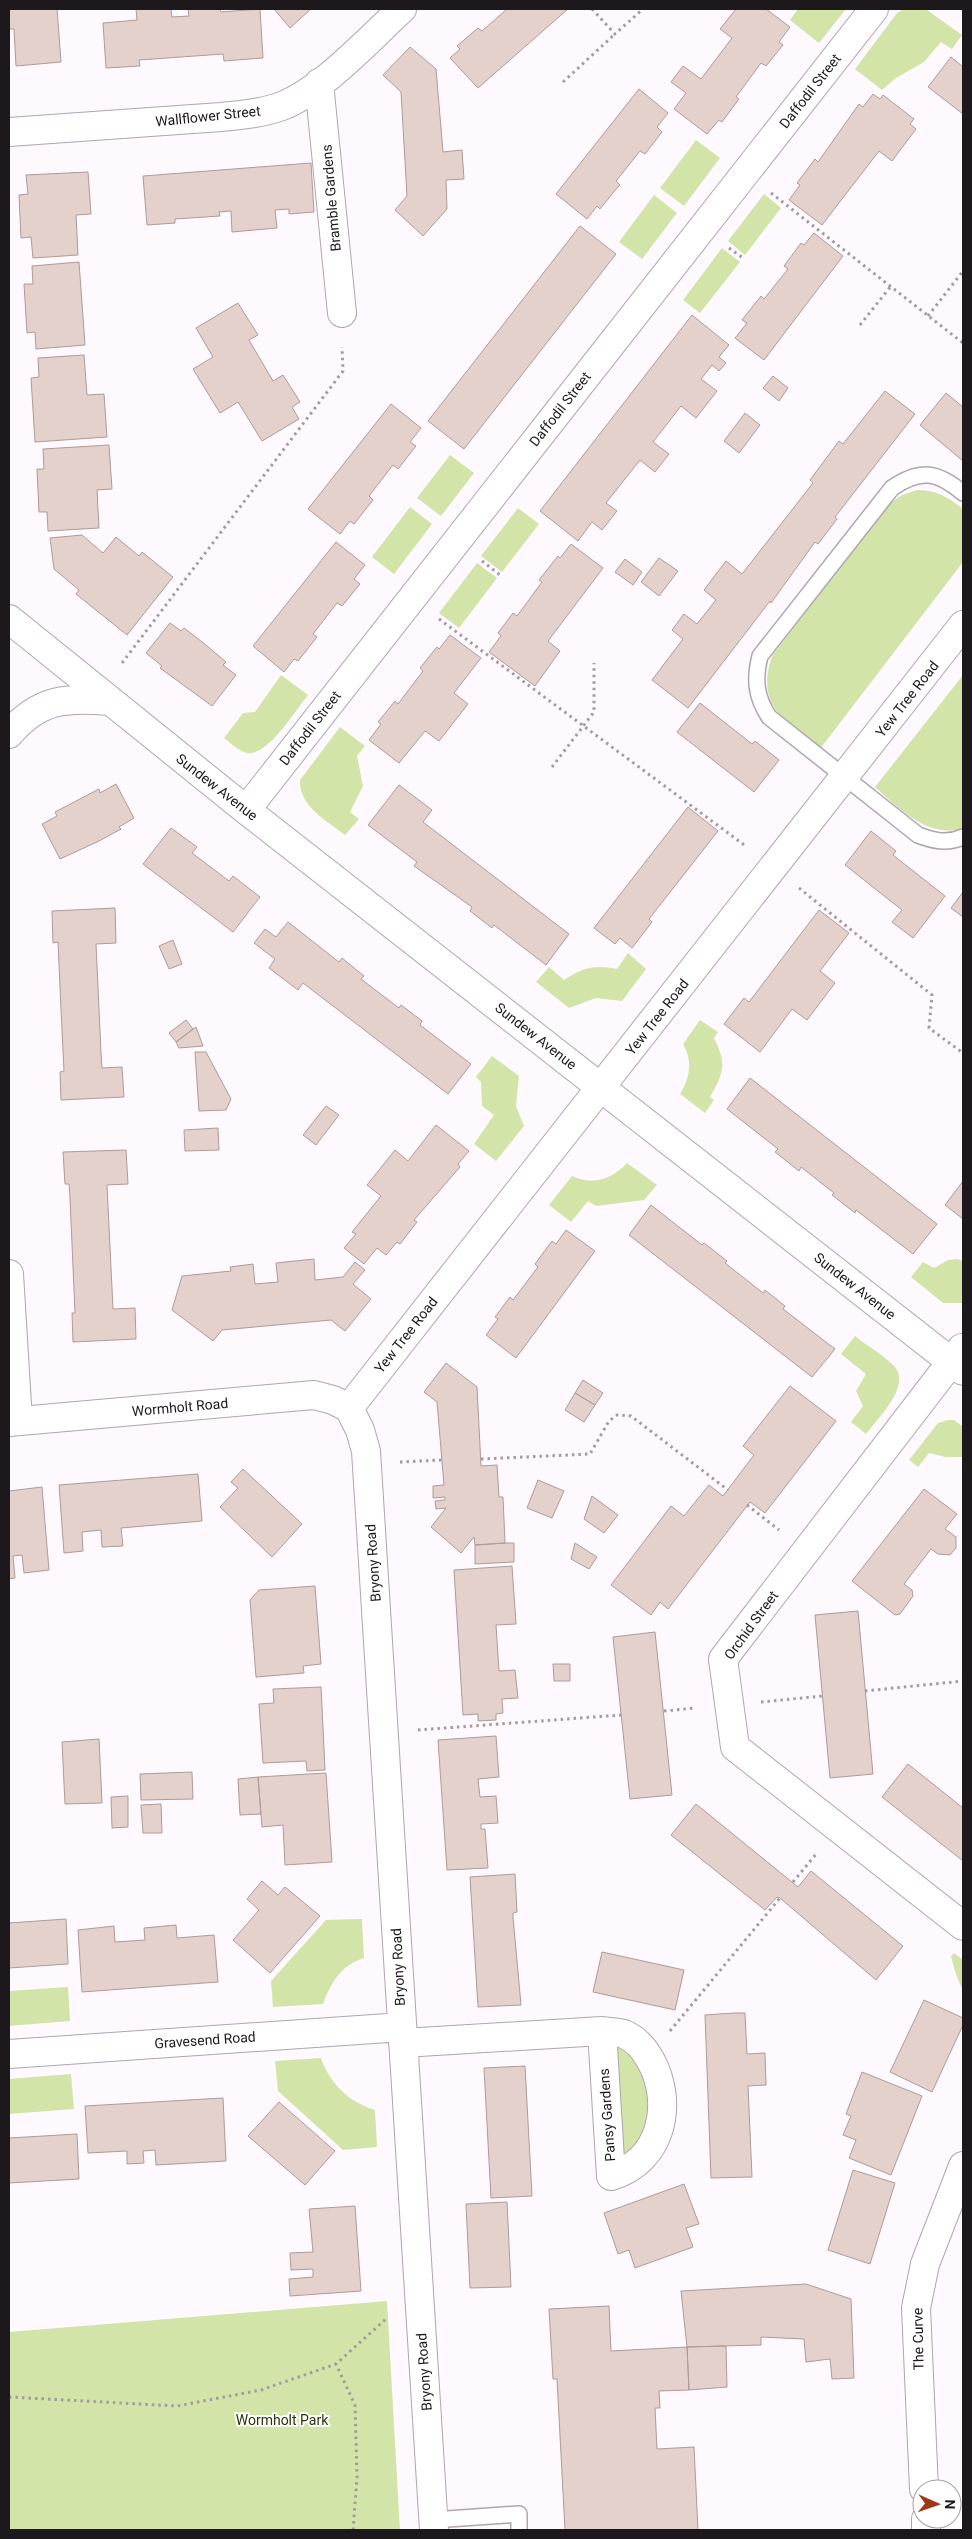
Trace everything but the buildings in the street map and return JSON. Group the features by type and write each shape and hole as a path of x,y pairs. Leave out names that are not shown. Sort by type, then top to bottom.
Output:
{"street":[{"name":"Wallflower Street","path":"9,132 255,113 284,105 320,83 402,9"},
{"name":"Daffodil Street","path":"246,810 874,9"},
{"name":"Bramble Gardens","path":"320,83 342,314"},
{"name":"Sundew Avenue","path":"9,619 109,702 246,810 602,1087 959,1360"},
{"name":"Yew Tree Road","path":"349,1408 846,777 963,625"},
{"path":"9,734 30,713 50,703 77,698 109,702"},
{"path":"9,1274 13,1422"},
{"name":"Orchid Street","path":"959,1360 723,1660 735,1747 963,1926"},
{"name":"Wormholt Road","path":"13,1422 314,1395 333,1400 349,1408"},
{"name":"Bryony Road","path":"349,1408 360,1430 366,1450 367,1463 433,2525"},
{"name":"Pansy Gardens","path":"402,2035 602,2031 624,2034 637,2042 649,2057 662,2090 663,2112 658,2132 650,2148 639,2162 626,2172 611,2176 602,2031"},
{"name":"Gravesend Road","path":"9,2054 402,2035"},
{"name":"The Curve","path":"924,2479 916,2308 925,2264 963,2166"}],"lane":[{"path":"963,493 949,481 934,475 907,478 892,488 760,656 756,672 756,689 760,704 769,717 918,835 934,842 955,841 963,837"},
{"path":"433,2525 519,2514 520,2530"}],"path":[{"path":"592,9 615,34"},
{"path":"563,82 643,9"},
{"path":"745,173 963,343"},
{"path":"928,316 963,271"},
{"path":"860,324 891,286"},
{"path":"122,664 343,371 342,314"},
{"path":"413,599 774,868 932,995 930,1028 963,1053"},
{"path":"552,767 594,712 594,663"},
{"path":"481,1459 590,1454 609,1421 617,1415 630,1416 728,1490"},
{"path":"367,1463 442,1460"},
{"path":"747,1505 784,1534"},
{"path":"866,1691 963,1681"},
{"path":"728,1706 822,1696"},
{"path":"384,1732 621,1715"},
{"path":"649,2057 780,1898"},
{"path":"9,2397 177,2406 261,2390 336,2364 388,2316"},
{"path":"336,2364 355,2405 357,2477 353,2530"}],"green space":[{"path":"798,9 846,9 819,43 790,20"},
{"path":"904,9 927,10 962,35 952,49 941,42 924,62 896,78 882,90 855,69 897,13"},
{"path":"696,140 720,158 684,206 660,188"},
{"path":"764,194 781,208 745,255 728,241"},
{"path":"654,195 677,213 642,259 619,242"},
{"path":"722,248 740,262 700,313 683,300"},
{"path":"450,455 474,473 441,516 417,498"},
{"path":"917,490 930,491 941,495 963,509 963,562 820,749 795,730 776,711 770,700 767,688 772,656 887,505 902,495"},
{"path":"410,507 432,524 394,574 372,557"},
{"path":"518,508 539,524 502,572 481,556"},
{"path":"477,563 497,578 459,628 439,613"},
{"path":"281,675 308,695 289,721 263,748 255,752 247,753 241,751 224,738 243,713 255,712"},
{"path":"963,675 963,829 937,829 915,820 875,787"},
{"path":"340,727 365,746 357,756 363,786 350,812 359,819 345,835 322,818 309,805 301,789 300,780"},
{"path":"628,953 646,969 622,1001 596,998 569,1008 536,982 549,967 564,980 589,968 617,969"},
{"path":"700,1020 718,1032 714,1038 722,1062 721,1074 710,1097 714,1100 705,1113 680,1094 686,1082 689,1069 688,1057 683,1044"},
{"path":"492,1056 519,1076 516,1106 524,1126 496,1161 474,1144 494,1115 482,1106 481,1082 476,1077"},
{"path":"627,1163 657,1185 644,1200 596,1206 588,1201 571,1222 549,1205 572,1176 587,1180 602,1179 609,1177"},
{"path":"957,1259 963,1261 963,1303 943,1303 911,1277 923,1262 934,1268 948,1260"},
{"path":"855,1336 891,1363 899,1375 899,1383 891,1402 866,1434 851,1422 863,1406 856,1391 866,1374 841,1354"},
{"path":"954,1420 963,1427 963,1457 945,1457 929,1453 918,1467 909,1460 938,1423"},
{"path":"362,1919 364,1958 343,1970 333,1982 323,2004 273,2007 271,1981 326,1920"},
{"path":"954,1953 963,1960 963,1990 951,1956"},
{"path":"68,1987 70,2021 9,2026 9,1991"},
{"path":"618,2045 634,2051 655,2096 640,2146 621,2157 614,2048"},
{"path":"321,2058 335,2084 342,2091 357,2102 375,2110 377,2147 343,2150 278,2091 275,2061"},
{"path":"71,2074 74,2109 9,2114 9,2079"},
{"name":"Wormholt Park","path":"387,2301 400,2530 9,2530 9,2332"}]}
